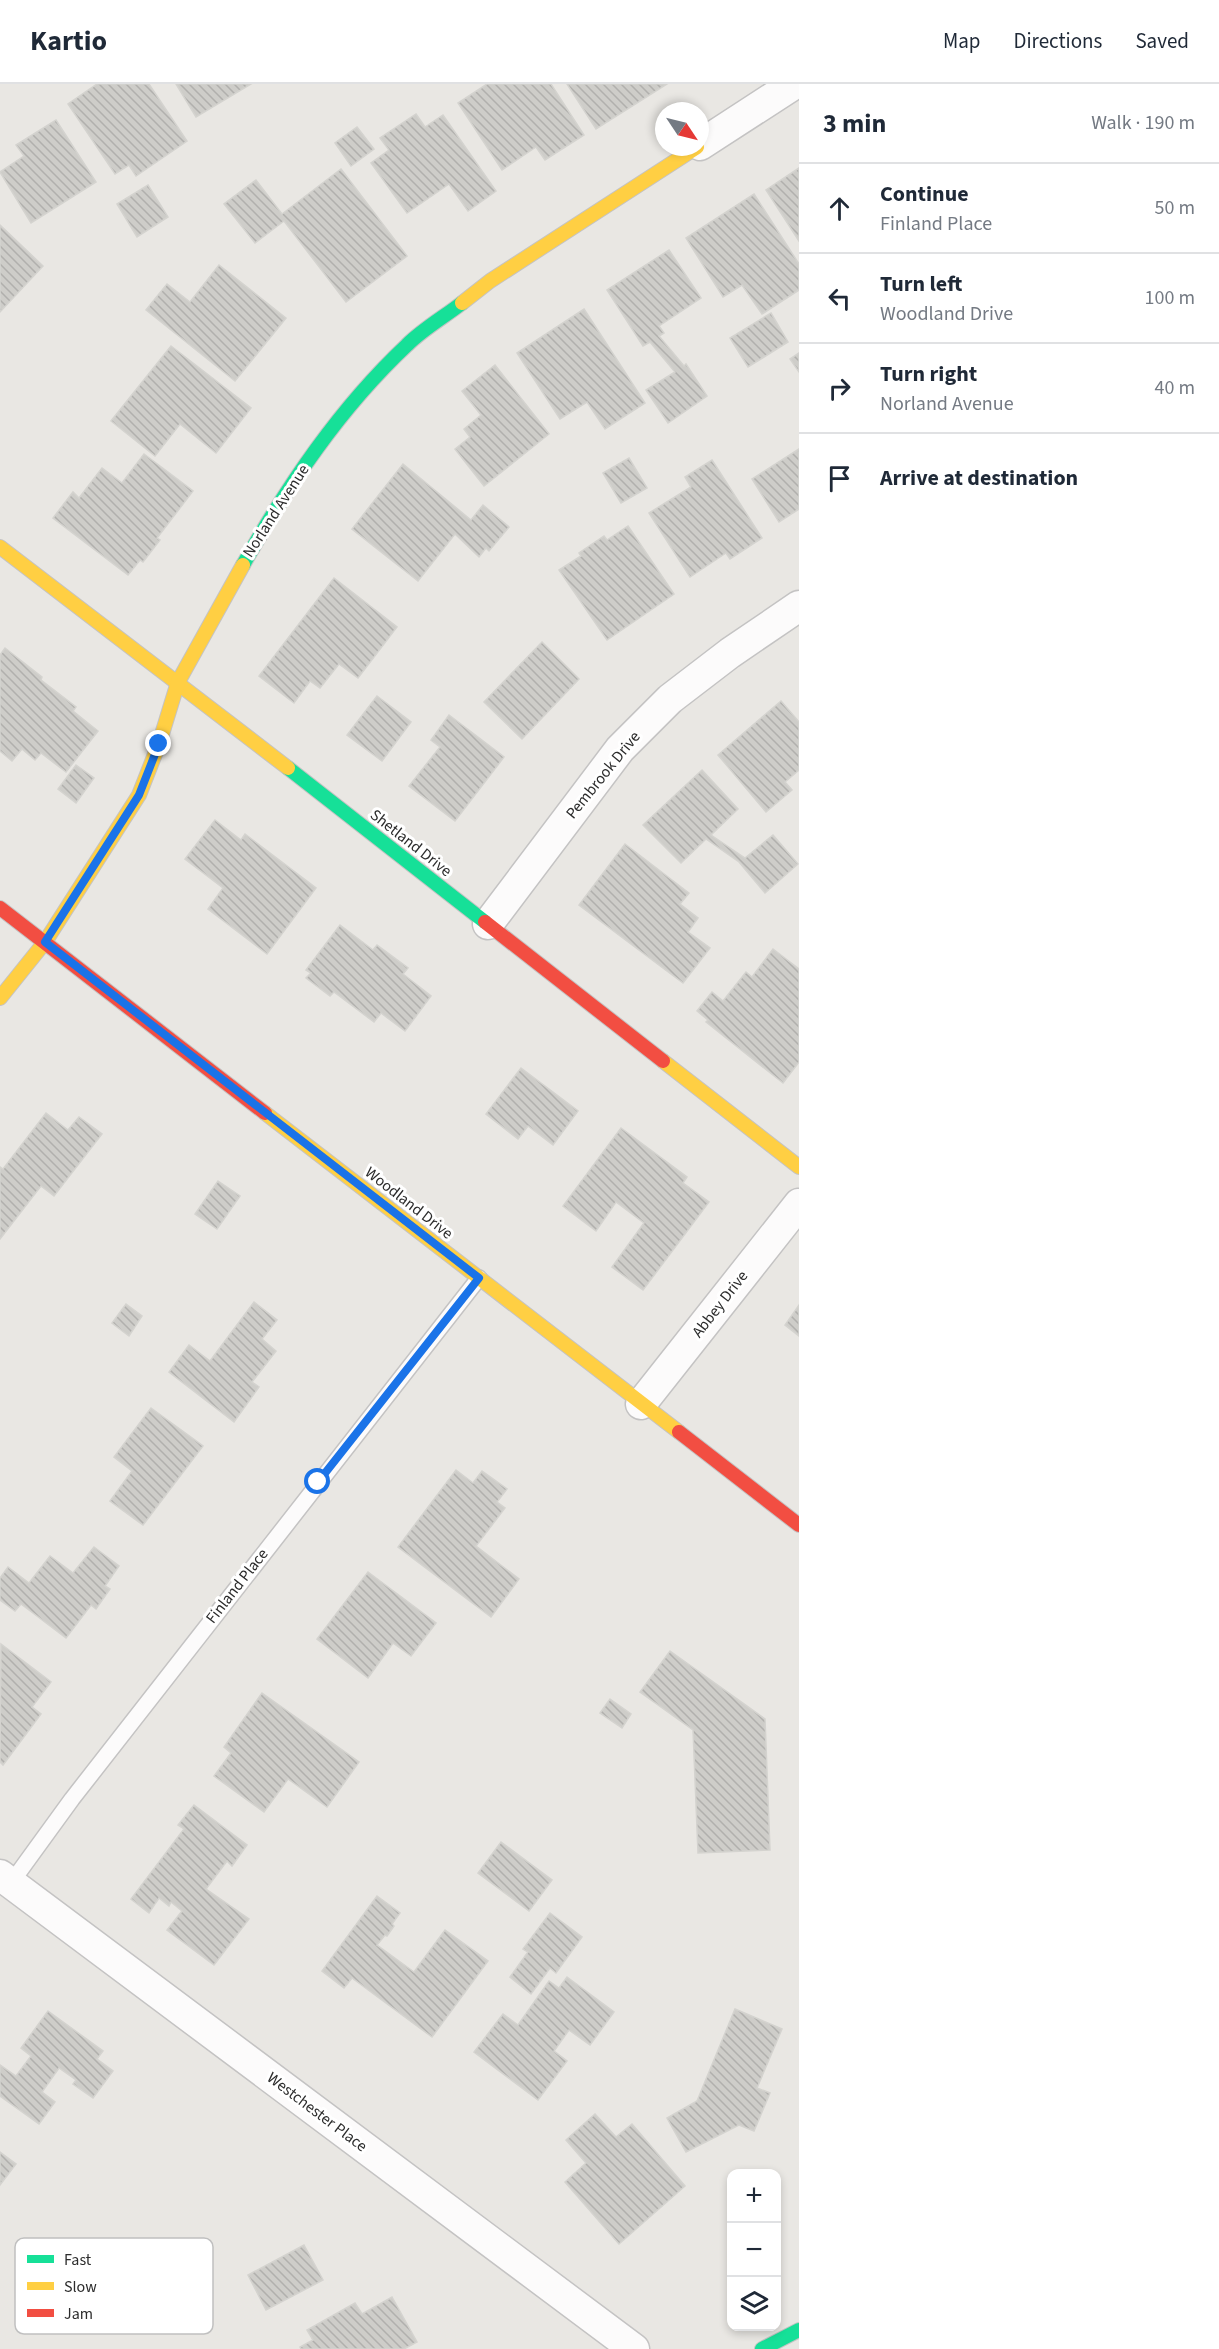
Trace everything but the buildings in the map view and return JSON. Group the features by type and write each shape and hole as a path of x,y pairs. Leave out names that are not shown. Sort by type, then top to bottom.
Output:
{"street":[{"name":"Norland Avenue","path":"709,139 794,84"},
{"name":"Norland Avenue","path":"0,998 45,942 139,795 159,744 178,682 276,507 342,414 408,344 490,281 683,156"},
{"name":"Shetland Drive","path":"0,547 178,682 799,1167"},
{"name":"Pembrook Drive","path":"488,924 620,748 670,699 730,653 799,606"},
{"name":"Woodland Drive","path":"0,908 799,1525"},
{"name":"Abbey Drive","path":"641,1404 799,1204"},
{"name":"Westchester Place","path":"4,1886 634,2349"},
{"path":"762,2349 799,2330"}],"lane":[{"name":"Finland Place","path":"4,1886 479,1278"}],"traffic: fast":[{"path":"243,565 297,477 359,395 413,339 462,303"},
{"path":"288,768 485,922"},
{"path":"762,2349 799,2330"}],"traffic: slow":[{"path":"462,303 490,281 683,156"},
{"path":"0,547 288,768"},
{"path":"0,998 45,942 139,795 159,744 178,682 243,565"},
{"path":"663,1061 799,1167"},
{"path":"265,1113 679,1432"}],"traffic: jam":[{"path":"0,908 265,1113"},
{"path":"485,922 663,1061"},
{"path":"679,1432 799,1525"}],"route":[{"path":"159,744 139,795 45,942 479,1278 318,1482"}]}
